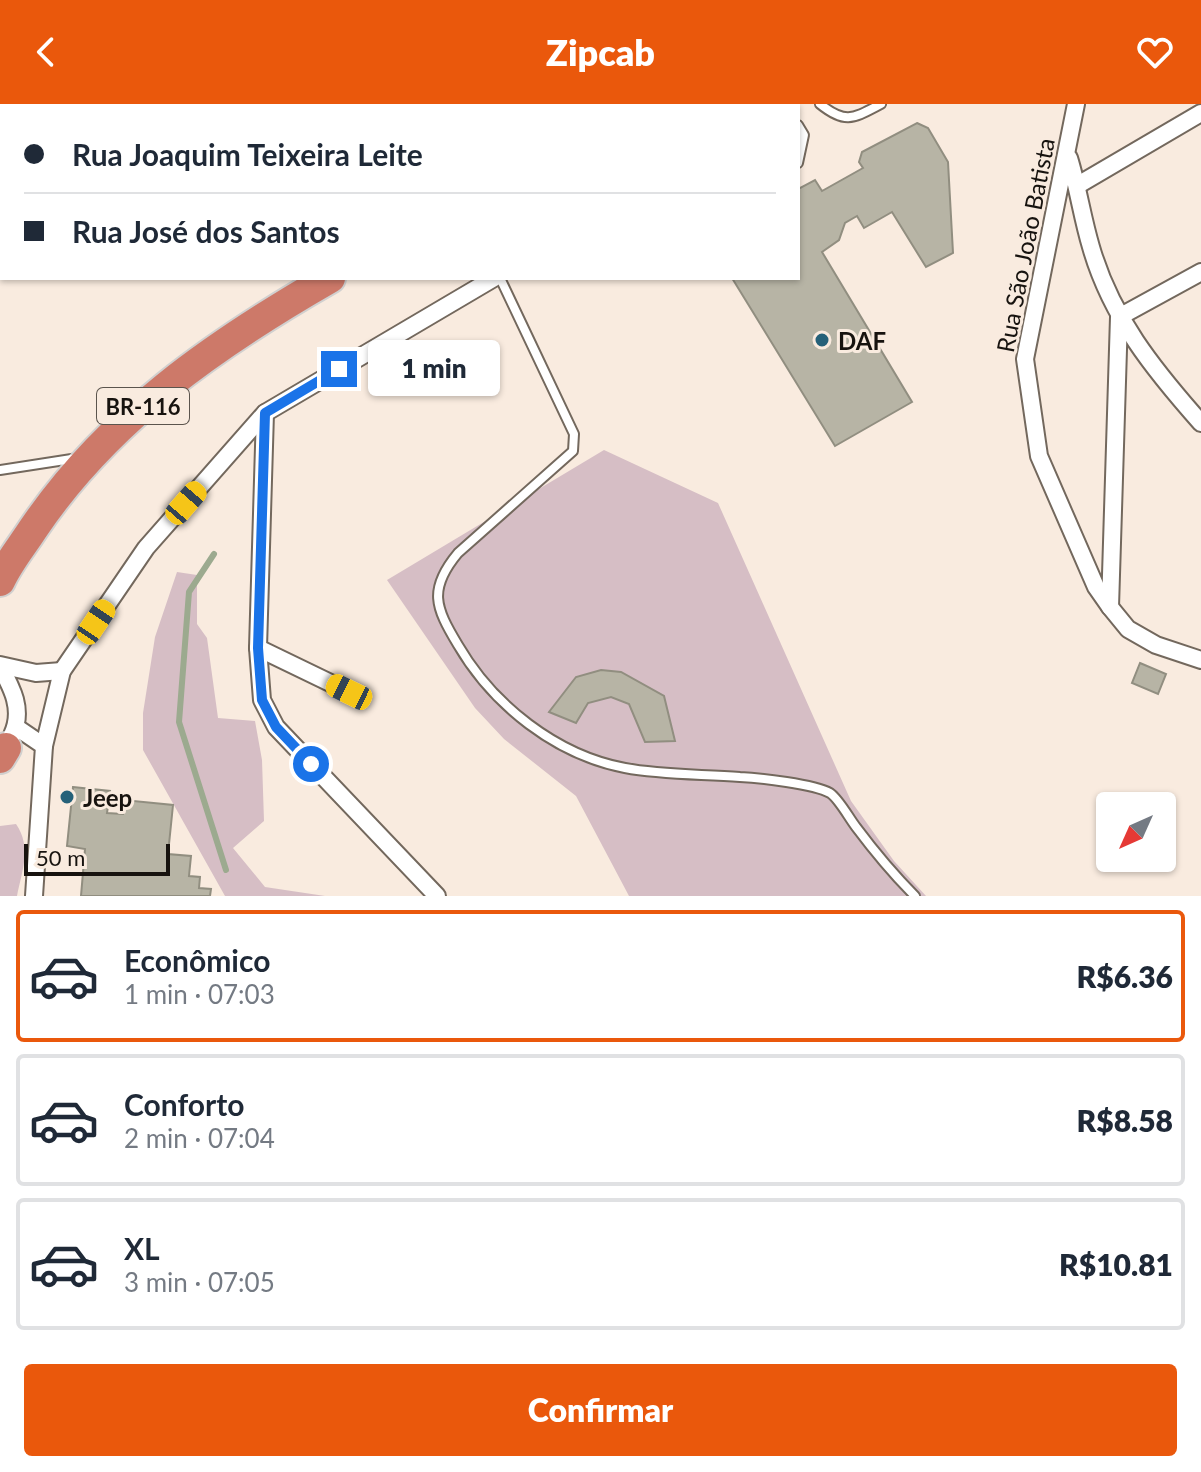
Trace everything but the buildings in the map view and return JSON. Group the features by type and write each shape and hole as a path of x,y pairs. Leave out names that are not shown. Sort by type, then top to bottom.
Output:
{"highway":[{"name":"BR-116","path":"0,581 52,501 107,436 216,347 327,280"}],"street":[{"name":"Rua São João Batista","path":"1076,104 1025,359 1039,456 1096,587 1110,607 1128,629 1156,645 1201,660"},
{"path":"1078,185 1201,113"},
{"path":"1068,156 1078,185 1091,248 1119,317 1149,365 1201,423"},
{"path":"1119,317 1201,272"},
{"path":"34,896 44,746 62,671 146,548 265,413 494,280"},
{"path":"1110,607 1119,317"},
{"path":"265,413 258,648 262,700 276,727 434,895"},
{"path":"258,648 349,692"},
{"path":"0,666 36,673 62,671"},
{"path":"0,666 16,694 5,747 44,746"}],"lane":[{"path":"820,104 836,117 854,118 881,104"},
{"path":"800,128 804,135 800,154"},
{"path":"498,280 574,434 574,443 573,451 552,473 458,553 443,571 436,595 445,624 463,654 517,716 542,735 576,751 624,768 768,779 830,793 889,871 915,896"},
{"path":"0,470 91,456"}],"shaded area":[{"path":"604,450 718,503 851,801 894,861 926,896 629,896 576,796 504,739 475,708 387,580"},
{"path":"177,572 197,575 197,624 207,638 218,718 255,721 262,760 264,821 233,848 265,887 325,896 225,896 143,750 143,713 155,637"},
{"path":"16,824 25,850 17,896 0,896 0,826"}],"waterway":[{"path":"214,554 189,592 179,722 226,870"}],"place":[{"name":"DAF","path":"822,340"},
{"name":"Jeep","path":"67,797"}],"route":[{"path":"311,764 276,727 262,700 258,648 265,413 339,369"}]}
